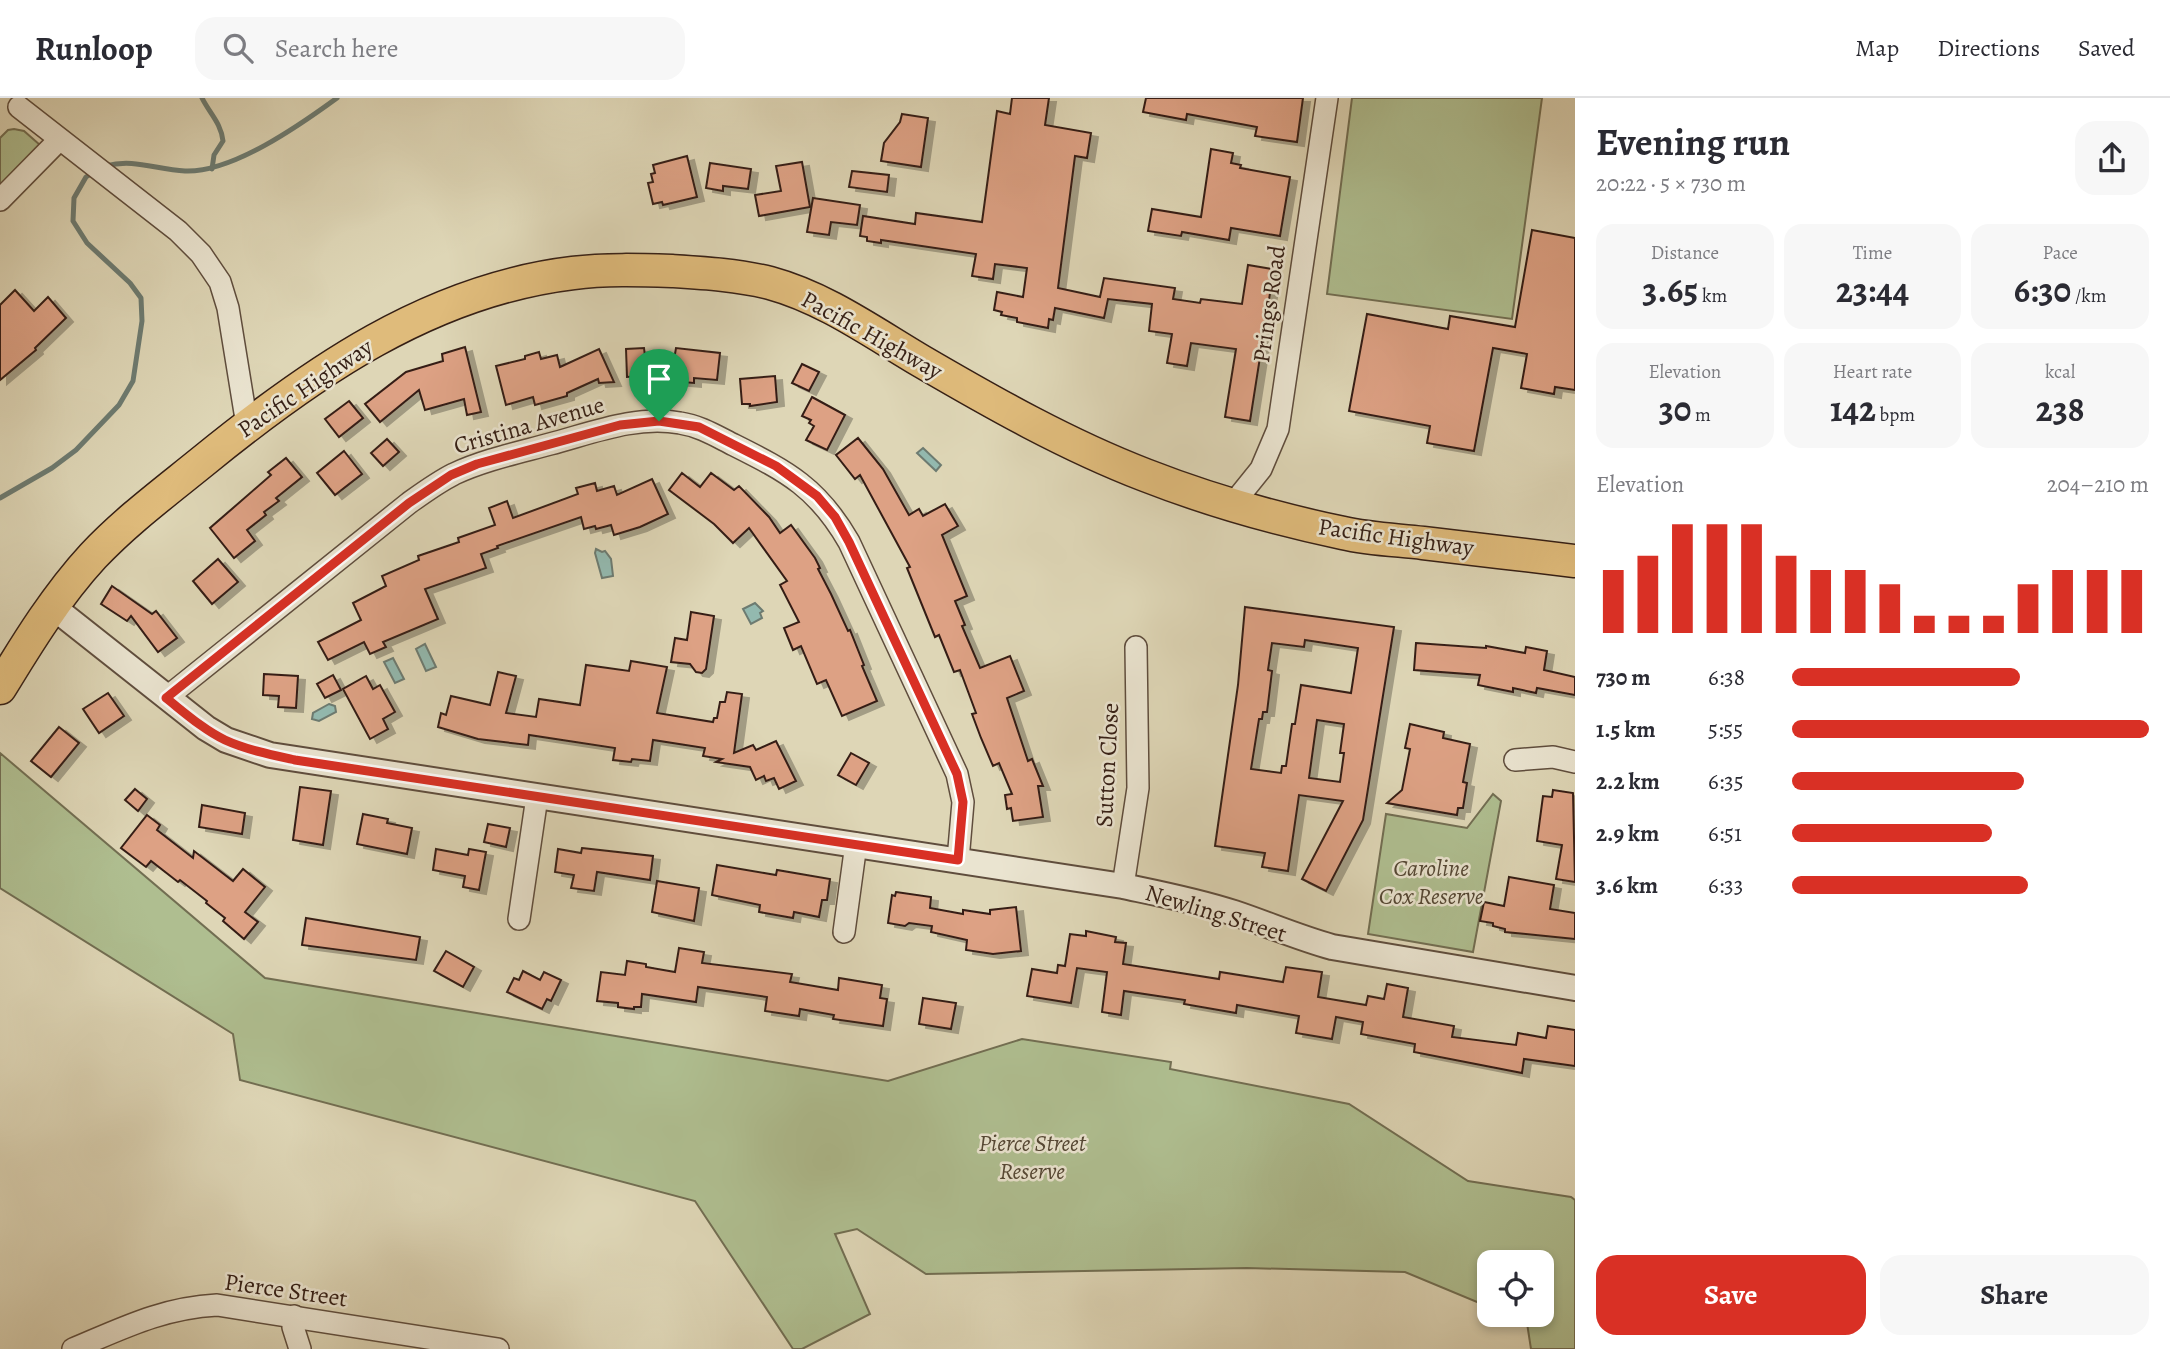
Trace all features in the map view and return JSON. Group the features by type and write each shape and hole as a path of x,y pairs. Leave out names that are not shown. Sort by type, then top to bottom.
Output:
{"main road":[{"name":"Pacific Highway","path":"0,688 53,607 94,555 120,530 247,425 328,368 375,339 426,313 477,294 574,272 637,270 701,273 768,283 843,313 1011,413 1087,451 1146,476 1232,505 1347,534 1575,561"}],"street":[{"name":"Prings Road","path":"1232,505 1261,469 1278,429 1326,98"},
{"path":"19,107 178,231 201,254 220,282 228,308 247,425"},
{"path":"0,200 59,139"},
{"name":"Cristina Avenue","path":"166,698 409,503 451,475 497,458 620,425 659,421 699,427 776,466 817,496 835,517 957,774 963,802 958,860"},
{"name":"Newling Street","path":"53,607 206,728 226,740 271,755 1123,886 1234,913 1305,940 1332,947 1575,988"},
{"name":"Sutton Close","path":"1123,886 1138,788 1136,647"},
{"path":"1515,760 1553,757 1575,762"},
{"path":"519,919 537,797"},
{"path":"844,932 856,844"},
{"name":"Pierce Street","path":"73,1349 162,1313 188,1307 217,1305 498,1349"},
{"path":"294,1316 295,1340 300,1349"}],"green space":[{"path":"1352,98 1542,98 1512,319 1327,294"},
{"path":"8,130 24,131 40,145 0,187 0,138"},
{"name":"Pierce Street Reserve","path":"0,753 265,978 888,1081 1022,1039 1171,1062 1170,1069 1349,1104 1468,1181 1571,1197 1575,1200 1575,1349 1531,1349 1528,1327 1554,1327 1554,1250 1477,1250 1477,1302 1405,1272 1247,1268 926,1274 857,1229 835,1234 870,1314 802,1349 793,1349 695,1201 240,1080 233,1034 0,888"},
{"name":"Caroline Cox Reserve","path":"1493,794 1501,801 1473,952 1368,934 1386,814 1467,828"}],"water":[{"path":"923,448 941,465 936,471 917,453"},
{"path":"596,549 605,551 611,559 613,576 602,578"},
{"path":"755,603 763,611 760,613 762,618 751,624 743,609"},
{"path":"425,644 436,667 426,671 416,649"},
{"path":"393,658 404,679 395,683 384,662"},
{"path":"329,704 335,706 336,712 319,721 312,719 313,713"}],"building":[{"path":"1012,98 1049,98 1045,125 1091,133 1087,158 1075,156 1058,288 1100,297 1104,278 1175,288 1173,299 1242,304 1248,265 1272,269 1250,421 1225,417 1236,349 1191,343 1187,366 1167,363 1172,334 1149,331 1152,304 1108,299 1104,318 1055,308 1048,328 1017,322 1017,318 1001,315 1002,312 994,310 997,292 1023,297 1027,268 995,264 993,279 972,276 976,254 881,240 881,243 867,241 867,237 860,236 863,216 915,224 916,213 982,222 997,111 1010,114"},
{"path":"1146,98 1303,98 1297,142 1255,136 1257,127 1187,114 1186,120 1143,112"},
{"path":"902,114 928,118 921,167 881,161 884,143 900,122"},
{"path":"1211,149 1233,153 1231,163 1241,165 1240,168 1290,177 1280,236 1231,228 1229,240 1182,232 1181,236 1148,231 1152,209 1201,217"},
{"path":"687,156 697,197 663,205 662,202 653,204 648,183 653,182 653,165"},
{"path":"802,162 810,207 759,216 755,195 781,191 776,166"},
{"path":"710,163 751,169 748,189 723,186 723,191 706,188"},
{"path":"852,171 889,175 887,192 849,187"},
{"path":"813,198 860,205 857,225 831,222 829,235 807,232"},
{"path":"1532,230 1575,238 1575,390 1555,387 1554,394 1521,388 1527,354 1493,348 1474,451 1427,443 1430,426 1349,411 1367,314 1448,329 1450,316 1515,327"},
{"path":"15,290 34,311 48,297 66,318 36,350 0,380 0,305"},
{"path":"465,347 481,412 467,415 464,399 425,410 419,390 380,422 365,404 406,372 443,361 442,354"},
{"path":"644,348 645,356 675,354 676,348 720,353 717,380 694,378 694,383 672,381 673,374 627,377 626,349"},
{"path":"599,349 614,382 599,383 598,379 567,393 567,396 535,405 533,397 506,405 496,366 525,359 525,356 539,352 541,359 557,355 560,367"},
{"path":"802,364 819,372 809,391 792,383"},
{"path":"775,376 777,402 750,406 742,404 740,379"},
{"path":"812,397 845,415 827,450 806,440 814,426 809,423 811,420 802,416"},
{"path":"349,401 363,418 339,437 325,419"},
{"path":"858,438 883,469 909,515 919,509 923,516 945,504 958,526 942,535 967,596 955,601 965,625 962,626 980,668 1010,656 1024,691 1007,698 1028,761 1032,759 1043,786 1038,786 1043,817 1013,821 1011,808 1007,809 1005,795 1012,794 999,763 993,766 981,738 972,714 976,713 960,670 954,672 939,635 935,637 907,568 910,567 860,475 855,479 836,455"},
{"path":"387,439 399,452 383,466 371,453"},
{"path":"344,451 362,474 335,495 317,473"},
{"path":"286,458 302,477 276,498 279,501 247,530 255,541 234,558 210,528 271,475 268,472"},
{"path":"682,473 700,487 711,473 734,490 739,486 769,517 780,533 791,525 820,568 818,569 848,631 850,630 877,701 842,716 826,680 817,684 801,646 793,650 784,628 799,622 780,585 787,581 749,528 733,543 714,524 669,490"},
{"path":"652,479 668,514 614,535 611,525 584,529 581,517 497,546 498,548 481,554 486,568 425,589 438,619 383,642 386,647 370,654 364,642 328,660 318,642 361,620 353,603 386,586 382,576 419,560 418,556 459,542 458,538 495,525 489,508 507,501 513,518 578,494 576,488 595,483 597,491 614,486 617,495"},
{"path":"218,559 238,582 212,604 193,581"},
{"path":"112,586 152,614 156,611 177,638 158,652 131,616 127,621 101,604"},
{"path":"1245,607 1394,627 1363,820 1326,891 1302,879 1343,801 1299,795 1288,871 1262,867 1265,853 1215,846 1238,685","holes":["1305,640 1358,648 1351,693 1301,685 1286,766 1282,766 1281,773 1251,769 1259,719 1262,719 1263,712 1267,712 1272,643 1304,647","1317,720 1344,724 1340,782 1309,778"]},
{"path":"691,612 714,616 706,669 702,673 696,672 690,664 671,662 675,638 687,640"},
{"path":"1416,643 1486,646 1525,653 1526,647 1547,651 1544,670 1575,677 1575,695 1537,688 1536,693 1513,688 1513,692 1478,685 1480,675 1414,670"},
{"path":"631,661 667,667 657,713 713,722 714,718 717,718 720,702 725,702 727,692 742,694 734,753 753,745 756,750 776,741 796,781 779,789 774,778 766,781 764,776 756,780 750,767 716,762 722,759 703,756 705,748 653,740 650,761 632,759 631,762 613,760 615,748 529,735 528,745 478,739 438,727 441,713 446,715 451,696 490,705 498,672 516,676 506,713 536,717 539,699 580,705 586,665 629,671"},
{"path":"264,674 298,676 296,708 278,707 279,696 263,695"},
{"path":"333,675 341,690 325,698 317,684"},
{"path":"366,676 373,689 380,685 395,712 383,719 388,729 370,739 343,689"},
{"path":"108,693 124,716 99,733 83,709"},
{"path":"1410,724 1444,732 1443,738 1470,744 1463,782 1467,783 1463,808 1458,808 1457,815 1387,803 1402,790 1410,749 1405,748"},
{"path":"59,727 79,743 51,777 31,761"},
{"path":"851,753 869,763 856,785 838,775"},
{"path":"300,787 331,791 323,845 293,840"},
{"path":"135,789 147,799 138,811 125,800"},
{"path":"1553,790 1573,793 1575,882 1556,879 1562,845 1537,841 1543,796 1552,797"},
{"path":"202,805 245,813 242,834 199,827"},
{"path":"363,814 412,828 407,854 357,844"},
{"path":"147,815 160,825 157,830 193,858 194,851 233,881 243,869 265,887 245,912 258,922 244,939 223,921 225,918 206,903 207,901 180,880 178,882 151,861 146,867 121,848"},
{"path":"488,824 510,828 506,847 484,842"},
{"path":"582,848 653,856 650,880 597,872 594,891 571,888 574,875 555,872 558,849 581,853"},
{"path":"436,849 468,855 469,849 486,852 479,890 463,887 465,876 433,870"},
{"path":"717,865 776,875 777,870 830,879 827,900 822,900 819,917 794,912 793,918 759,912 760,905 712,895"},
{"path":"1509,877 1554,885 1550,909 1575,913 1575,939 1505,932 1505,929 1493,926 1493,923 1480,921 1484,902 1504,906"},
{"path":"657,881 699,888 694,921 652,912"},
{"path":"896,892 931,897 930,908 963,914 963,910 990,914 990,910 1016,907 1021,951 993,954 966,950 967,940 931,932 932,926 888,923 892,895 895,896"},
{"path":"306,918 420,937 416,960 302,945"},
{"path":"1086,931 1116,937 1115,942 1126,943 1123,964 1219,979 1220,972 1283,982 1286,967 1322,972 1318,997 1366,1005 1368,996 1384,999 1387,984 1408,988 1403,1017 1454,1026 1452,1037 1516,1045 1518,1033 1546,1038 1548,1026 1575,1030 1575,1066 1524,1059 1522,1073 1414,1052 1415,1044 1361,1034 1363,1022 1336,1017 1332,1039 1296,1033 1299,1016 1237,1005 1236,1013 1184,1004 1185,1000 1124,991 1121,1015 1102,1012 1107,972 1077,968 1071,1003 1027,996 1032,969 1057,973 1058,965 1065,966 1070,934 1086,936"},
{"path":"679,948 704,952 702,963 792,974 790,982 838,990 839,978 882,985 880,998 887,999 883,1026 833,1019 834,1015 800,1009 799,1016 765,1011 767,997 698,987 696,1002 642,994 641,1007 634,1009 618,1007 618,1003 597,1001 601,972 625,975 627,961 675,972"},
{"path":"446,951 474,967 463,987 434,971"},
{"path":"523,971 540,980 544,972 561,980 551,1001 547,999 542,1009 507,992 514,978 519,980"},
{"path":"923,998 956,1003 951,1029 919,1024"}],"waterway":[{"path":"202,98 218,124 223,141 214,155 212,169"},
{"path":"106,166 126,163 185,171 204,170 244,156 265,145 337,98"},
{"path":"0,498 52,468 76,450 119,405 133,381 142,321 141,298 130,283 87,243 73,221 74,198 86,177 94,172"}],"route":[{"path":"659,421 699,427 776,466 817,496 835,517 957,774 963,802 958,860 295,760 226,740 166,698 409,503 451,475 507,455 620,425 659,421"}]}
